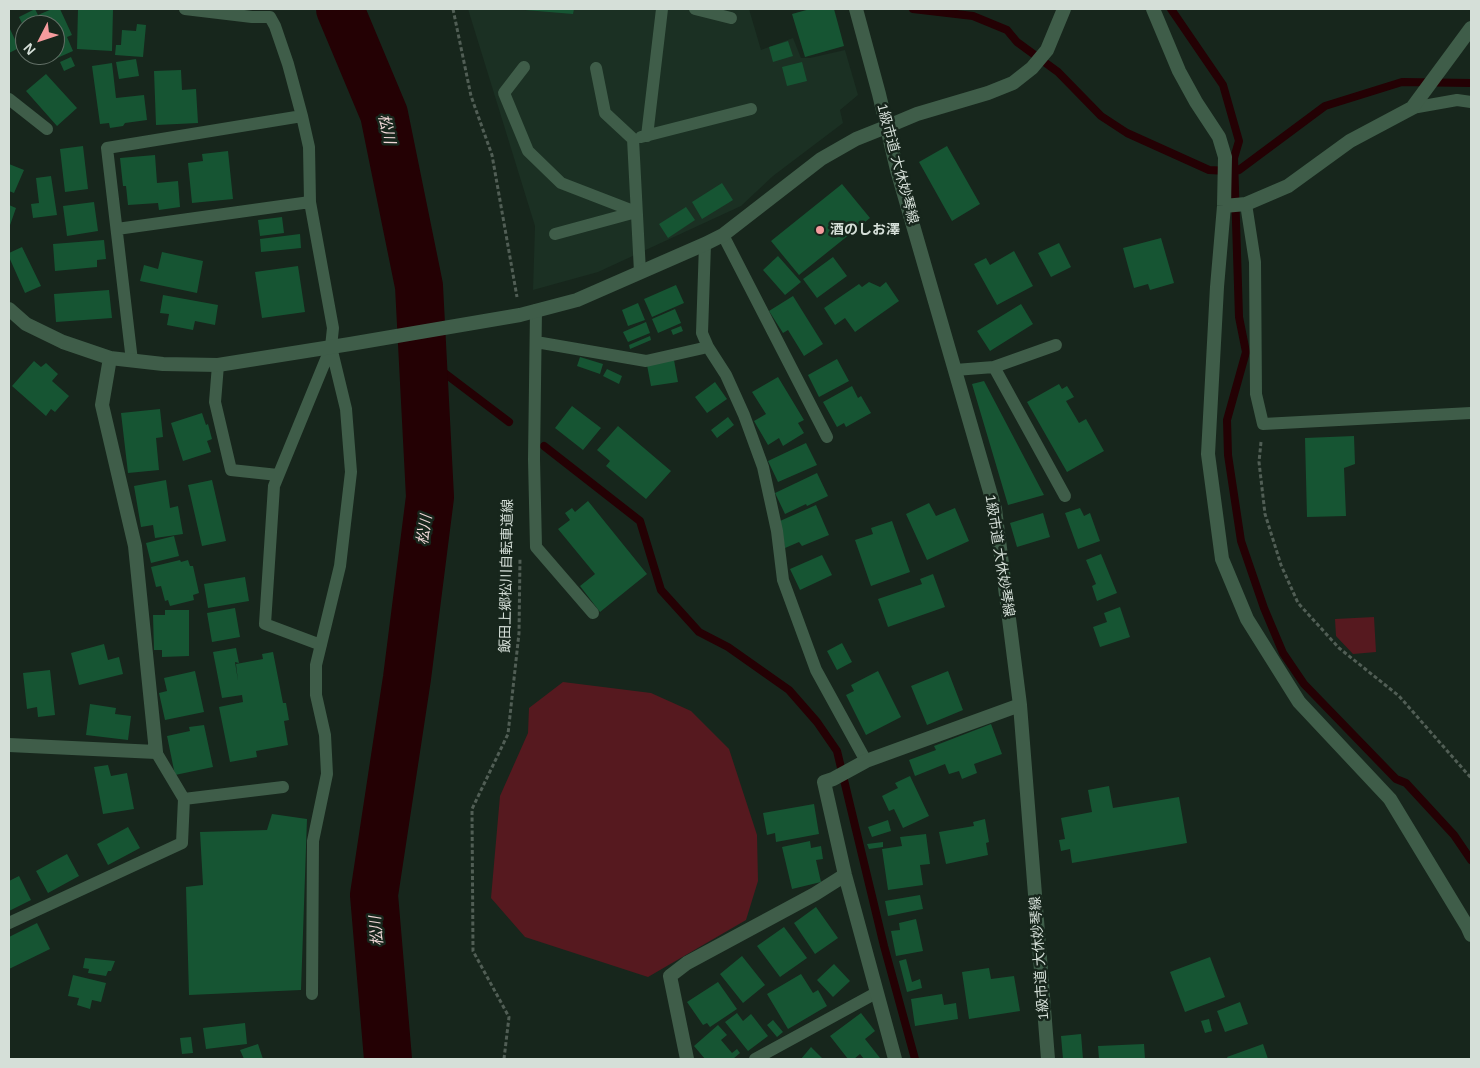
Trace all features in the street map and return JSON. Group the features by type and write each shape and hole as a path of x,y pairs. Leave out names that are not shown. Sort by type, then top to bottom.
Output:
{"street":[{"name":"1級市道 大休妙琴線","path":"856,9 897,170 995,510 1020,705 1048,1059"},
{"path":"9,309 26,324 63,342 110,358 163,364 218,365 514,316 577,300 723,235 821,159 856,139 917,114 988,93 1013,83 1032,68 1047,50 1064,9"},
{"path":"1153,9 1179,71 1196,102 1219,137 1226,157 1208,454 1222,559 1247,619 1299,702 1390,799 1467,926 1471,936"},
{"path":"1224,206 1246,204 1288,186 1350,141 1412,108 1471,28"},
{"path":"9,746 156,752 135,546 102,405 110,358"},
{"path":"895,1059 845,876 824,782 862,763 1020,705"},
{"path":"688,1059 670,976 687,963 845,876"}],"lane":[{"path":"185,9 252,17 270,17 288,64 302,116 308,147 310,202 333,328 331,347 274,486 265,624 321,644"},
{"path":"647,136 662,9"},
{"path":"695,9 731,18"},
{"path":"524,66 504,93 528,150 561,183 636,212"},
{"path":"596,68 605,113 634,139 640,272"},
{"path":"9,99 47,129"},
{"path":"1412,108 1457,100 1471,102"},
{"path":"634,139 751,109"},
{"path":"132,361 107,148 302,116"},
{"path":"117,229 310,202"},
{"path":"1246,204 1255,262 1256,394 1263,424 1471,413"},
{"path":"556,234 636,212"},
{"path":"723,235 827,437"},
{"path":"705,244 702,333 708,347 726,375 744,415 763,467 783,580 816,670 862,763"},
{"path":"536,310 534,459 536,547 593,613"},
{"path":"536,342 646,361 708,347"},
{"path":"954,370 994,367 1056,345"},
{"path":"312,994 313,841 327,774 325,735 316,695 316,665 340,566 352,472 346,409 331,347"},
{"path":"218,365 215,402 231,470 278,475"},
{"path":"994,367 1065,496"},
{"path":"9,923 182,843 184,799 156,752"},
{"path":"184,799 283,786"},
{"path":"755,1059 876,993"}],"path":[{"path":"453,9 471,96 492,155 506,231 514,316"},
{"path":"1263,424 1259,462 1265,514 1281,565 1298,604 1339,648 1399,696 1471,778"},
{"name":"飯田上郷松川自転車道線","path":"504,1059 508,1017 473,951 472,810 508,734 520,633 520,554"}],"shaded area":[{"path":"468,9 749,9 761,50 793,38 801,58 810,58 845,50 858,95 840,110 843,123 773,176 741,206 598,272 533,290 535,226"},
{"path":"1374,617 1376,652 1353,654 1336,636 1335,619"},
{"path":"563,682 651,693 691,711 729,749 757,835 758,881 746,920 648,977 525,937 491,898 500,796 528,733 529,708"}],"building":[{"path":"35,9 38,15 23,15"},
{"path":"52,9 60,9 63,15 38,15"},
{"path":"78,9 113,9 112,51 77,49"},
{"path":"525,9 574,9 573,14"},
{"path":"810,9 834,9 844,46 805,57 792,14"},
{"path":"65,20 72,35 67,37 73,51 65,55"},
{"path":"137,24 146,25 143,57 115,55 116,45 121,45 122,30 136,31"},
{"path":"9,27 15,40 15,50 9,53"},
{"path":"788,41 793,56 773,62 769,47"},
{"path":"71,57 75,66 64,71 61,65 65,65 65,60"},
{"path":"136,59 139,76 119,79 116,62"},
{"path":"802,62 807,81 787,86 782,67"},
{"path":"112,63 116,98 144,95 147,120 125,123 123,126 110,128 109,123 100,124 92,66"},
{"path":"181,70 182,90 196,89 198,123 156,125 154,71"},
{"path":"46,74 77,108 57,126 26,91"},
{"path":"83,146 88,189 65,192 60,149"},
{"path":"947,146 980,204 952,221 919,162"},
{"path":"228,151 233,199 192,203 188,163 203,161 202,154"},
{"path":"155,155 157,183 178,181 180,207 159,210 158,203 128,205 126,186 123,186 120,158"},
{"path":"9,164 24,170 14,193 9,191"},
{"path":"51,176 57,215 33,218 31,204 39,203 36,178"},
{"path":"722,183 733,200 702,219 692,202"},
{"name":"酒のしお澤","path":"842,184 870,218 799,275 771,241"},
{"path":"94,202 98,231 67,236 63,206"},
{"path":"9,205 16,208 9,228"},
{"path":"686,207 695,220 668,238 659,224"},
{"path":"282,217 284,233 260,236 258,220"},
{"path":"300,234 301,248 261,252 260,239"},
{"path":"1161,238 1174,283 1150,290 1148,284 1134,288 1123,248"},
{"path":"104,240 106,259 97,260 97,267 55,271 53,244"},
{"path":"1059,243 1071,267 1051,277 1038,253"},
{"path":"22,247 41,286 25,293 9,257 9,253"},
{"path":"1014,251 1033,286 997,305 974,264 986,258 990,265"},
{"path":"162,252 203,261 197,293 140,281 144,265 158,269"},
{"path":"778,256 801,282 785,295 763,270"},
{"path":"833,257 847,276 817,298 803,279"},
{"path":"298,266 305,312 262,318 255,272"},
{"path":"869,282 880,287 886,282 899,301 855,332 845,318 835,325 824,308 859,284 862,287"},
{"path":"676,285 684,303 652,317 644,299"},
{"path":"109,290 112,318 56,322 54,294"},
{"path":"163,295 218,305 215,325 195,321 193,330 167,325 169,314 160,313"},
{"path":"793,296 823,344 804,356 788,330 783,333 769,311"},
{"path":"638,303 645,320 628,326 622,310"},
{"path":"1021,304 1033,324 990,351 977,331"},
{"path":"675,309 681,323 658,333 652,319"},
{"path":"646,322 650,333 628,342 623,332"},
{"path":"681,326 683,331 673,335 671,330"},
{"path":"650,336 651,340 630,349 629,345"},
{"path":"580,357 603,364 600,374 577,366"},
{"path":"837,359 849,381 819,397 808,375"},
{"path":"674,360 678,382 651,386 647,365"},
{"path":"34,361 41,367 46,363 58,374 52,381 69,396 55,412 51,409 46,416 12,386"},
{"path":"607,369 622,376 619,384 603,376"},
{"path":"778,377 804,420 798,423 804,433 783,446 779,438 768,445 754,421 766,414 752,392"},
{"path":"984,381 1044,495 1008,505 972,384"},
{"path":"715,382 727,399 707,413 695,397"},
{"path":"1059,384 1062,389 1067,386 1074,397 1066,401 1079,423 1086,419 1104,451 1067,472 1027,402"},
{"path":"852,386 858,398 861,396 871,413 846,427 844,423 837,427 823,402"},
{"path":"572,406 601,428 583,450 555,428"},
{"path":"160,409 163,437 156,438 159,470 128,473 121,413"},
{"path":"202,413 206,425 208,424 212,439 207,441 211,452 183,461 171,423"},
{"path":"728,417 734,425 717,438 711,430"},
{"path":"618,426 671,471 646,499 606,466 610,461 597,450"},
{"path":"1354,436 1355,464 1344,468 1346,516 1307,517 1305,438"},
{"path":"806,443 817,465 778,482 768,461"},
{"path":"817,473 828,496 785,514 775,493"},
{"path":"166,480 170,508 178,506 183,534 155,538 153,525 141,527 134,486"},
{"path":"212,480 226,541 202,546 188,485"},
{"path":"588,501 647,574 600,612 580,586 595,574 558,529 570,520 565,513 572,508 575,512"},
{"path":"929,503 936,516 955,508 969,541 927,560 906,514"},
{"path":"816,505 829,535 802,546 799,542 785,548 780,521"},
{"path":"1080,508 1084,516 1090,513 1100,541 1078,549 1065,513"},
{"path":"1043,513 1050,537 1017,547 1010,523"},
{"path":"892,521 910,572 871,586 855,540 873,534 871,528"},
{"path":"174,536 179,556 151,563 146,543"},
{"path":"1101,554 1117,593 1097,601 1092,586 1096,584 1086,560"},
{"path":"822,555 832,575 800,590 790,569"},
{"path":"180,560 181,562 188,560 190,566 193,566 199,593 193,595 194,600 170,606 168,600 165,601 161,586 156,587 151,567"},
{"path":"933,574 945,607 888,627 878,599 922,584 920,579"},
{"path":"245,577 249,601 208,608 204,584"},
{"path":"1120,607 1130,637 1100,647 1093,627 1107,622 1104,613"},
{"path":"235,608 240,637 212,642 207,613"},
{"path":"165,610 189,610 189,656 162,657 162,650 154,650 153,615 165,615"},
{"path":"842,643 852,662 837,670 827,651"},
{"path":"104,644 108,660 119,657 123,674 79,685 71,653"},
{"path":"236,648 239,663 235,662 238,681 236,664 263,659 262,654 273,652 283,703 286,703 289,720 284,721 288,745 256,751 257,757 230,762 219,707 243,702 242,695 222,698 213,652"},
{"path":"50,670 55,715 38,717 37,707 27,709 23,673"},
{"path":"195,671 204,712 165,720 159,693 167,691 164,678"},
{"path":"878,671 901,717 866,735 846,695 854,691 851,685"},
{"path":"948,671 963,710 927,725 911,686"},
{"path":"90,704 116,708 115,714 131,716 128,740 86,735"},
{"path":"991,724 1002,754 974,764 977,773 962,779 959,771 949,774 945,764 915,776 909,760 936,750 934,746"},
{"path":"204,725 213,767 175,775 167,736 190,731 189,727"},
{"path":"108,765 111,776 127,773 134,809 103,814 94,767"},
{"path":"910,776 929,816 903,828 894,809 889,811 882,796 898,788 895,783"},
{"path":"1109,786 1113,808 1179,797 1187,843 1072,863 1070,849 1061,851 1059,840 1065,839 1061,818 1092,812 1088,790"},
{"path":"814,804 819,834 776,842 775,833 767,835 763,813"},
{"path":"272,814 307,819 301,990 189,995 186,887 203,885 200,832 267,830"},
{"path":"985,819 989,842 986,843 988,855 946,864 939,832 974,826 973,822"},
{"path":"888,820 891,831 872,837 868,827"},
{"path":"128,827 140,848 108,865 97,844"},
{"path":"926,834 930,864 920,865 923,885 888,890 882,849 902,846 900,837"},
{"path":"810,841 811,848 821,846 823,859 816,860 821,882 792,889 782,847"},
{"path":"883,842 883,847 869,849 867,844"},
{"path":"67,854 79,876 48,893 36,871"},
{"path":"19,876 31,900 9,911 9,881"},
{"path":"920,895 923,909 888,916 885,901"},
{"path":"816,907 838,938 815,954 794,923"},
{"path":"916,919 923,951 896,956 891,931 900,930 899,923"},
{"path":"37,923 50,949 9,969 9,937"},
{"path":"784,927 807,958 780,977 757,946"},
{"path":"742,956 765,985 743,1003 720,974"},
{"path":"1210,957 1225,997 1185,1012 1170,972"},
{"path":"85,958 115,961 111,971 108,971 106,976 88,973 89,969 83,968"},
{"path":"906,959 912,982 920,979 922,988 907,992 899,961"},
{"path":"834,964 850,981 833,997 817,980"},
{"path":"989,968 991,979 1014,976 1020,1011 969,1019 962,972"},
{"path":"801,974 813,993 818,990 827,1006 788,1029 767,994"},
{"path":"73,975 106,983 101,1002 92,1000 90,1009 77,1005 79,998 68,996"},
{"path":"718,982 737,1009 710,1027 707,1023 703,1025 687,1002"},
{"path":"942,994 944,1005 956,1003 958,1019 915,1026 911,999"},
{"path":"1240,1002 1248,1024 1225,1032 1217,1011"},
{"path":"737,1013 743,1021 751,1014 768,1036 748,1051 725,1022"},
{"path":"861,1013 875,1031 865,1039 880,1058 878,1059 864,1059 860,1054 854,1059 848,1059 830,1036"},
{"path":"1209,1019 1212,1031 1205,1033 1201,1021"},
{"path":"773,1020 783,1032 777,1037 767,1025"},
{"path":"245,1023 247,1044 206,1049 203,1028"},
{"path":"718,1025 727,1035 721,1040 732,1053 737,1049 740,1053 733,1059 705,1059 694,1046"},
{"path":"1081,1034 1083,1059 1063,1059 1061,1036"},
{"path":"191,1037 193,1053 182,1054 180,1038"},
{"path":"258,1044 263,1059 244,1059 240,1050"},
{"path":"1144,1044 1145,1059 1099,1059 1098,1046"},
{"path":"1263,1044 1268,1059 1228,1059 1227,1057"},
{"path":"811,1047 823,1059 801,1059"}],"waterway":[{"name":"松川","path":"340,9 384,114 419,286 430,497 407,678 374,895 388,1059"},
{"path":"913,9 973,16 1007,30 1017,42 1058,72 1101,116 1127,133 1209,170 1228,171"},
{"path":"1171,9 1223,85 1239,141 1234,158 1239,317 1246,352 1227,420 1228,455 1241,541 1264,608 1283,653 1304,684 1396,779 1406,783 1454,835 1471,860"},
{"path":"1239,170 1325,106 1402,82 1471,83"},
{"path":"422,356 509,422"},
{"path":"544,446 640,521 661,590 699,632 728,647 789,690 817,722 837,751 884,946 915,1059"}],"place":[{"name":"酒のしお澤","path":"820,230"}]}
